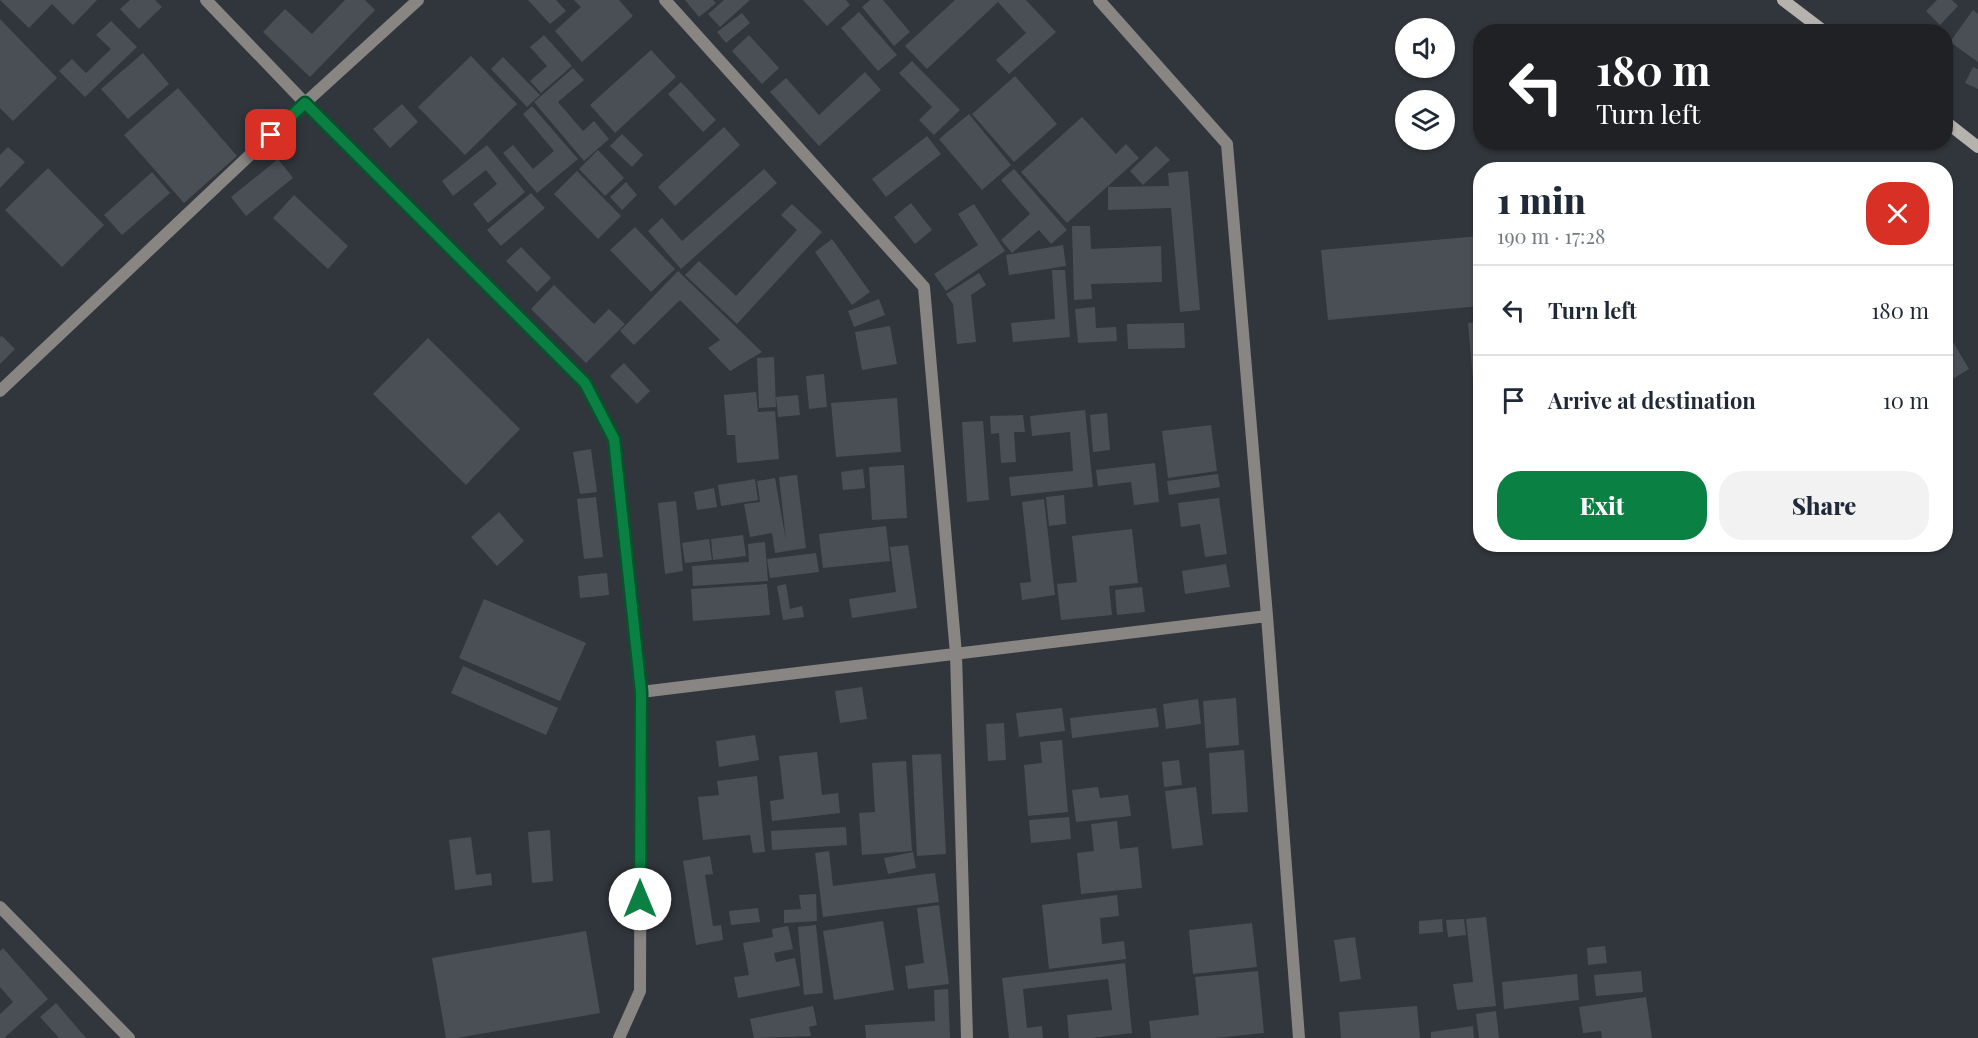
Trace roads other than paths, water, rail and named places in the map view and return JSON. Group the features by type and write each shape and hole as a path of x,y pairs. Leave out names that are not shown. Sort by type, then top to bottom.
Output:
{"main road":[{"path":"1784,0 1815,24"},
{"path":"1953,127 1978,147"}],"street":[{"path":"206,0 305,103 585,383 614,439 641,692 640,991 619,1038"},
{"path":"0,391 305,103 418,0"},
{"path":"665,0 924,287 956,654 967,1038"},
{"path":"1099,0 1227,144 1268,616 1299,1038"},
{"path":"641,692 1268,616"},
{"path":"0,907 129,1038"}]}
